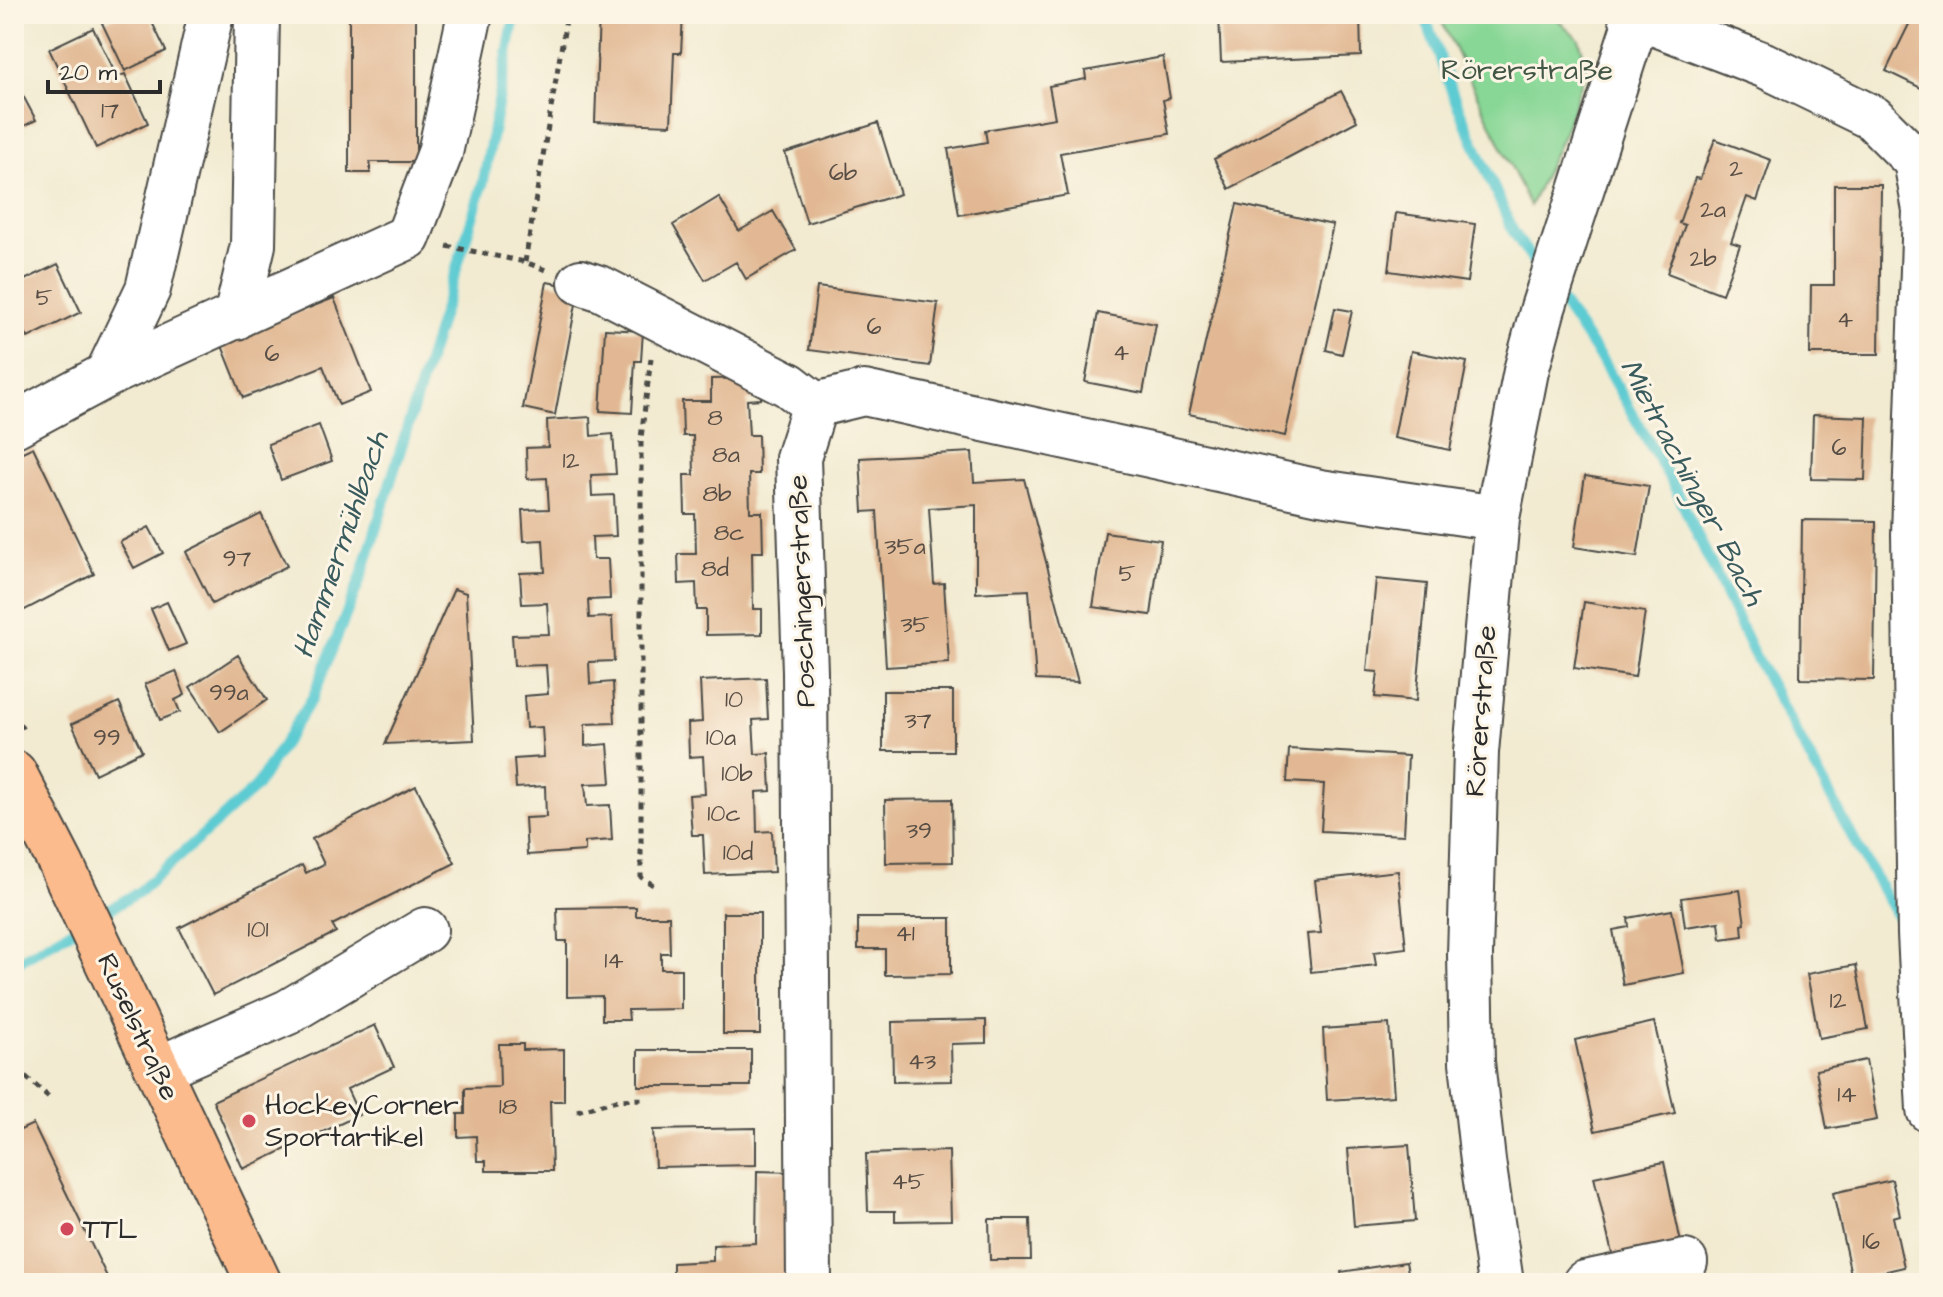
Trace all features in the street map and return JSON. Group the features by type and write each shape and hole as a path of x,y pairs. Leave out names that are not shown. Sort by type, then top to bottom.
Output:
{"main road":[{"name":"Ruselstraße","path":"14,773 61,864 259,1283"}],"street":[{"path":"107,375 148,289 211,14"},
{"path":"219,325 253,245 257,14"},
{"path":"14,425 107,375 423,241 470,14"},
{"path":"1635,15 1764,65 1873,118 1916,161 1925,210 1914,534 1920,934 1929,1110"},
{"name":"Rörerstraße","path":"1501,1283 1472,1062 1470,955 1476,752 1497,518 1526,371 1543,308 1635,15"},
{"path":"581,282 602,289 789,385 815,405 864,393 1320,492 1497,518"},
{"path":"148,289 219,325"},
{"name":"Poschingerstraße","path":"809,1283 805,672 798,458 815,405"},
{"path":"158,1069 288,1012 425,930"},
{"path":"1585,1283 1685,1262"}],"path":[{"path":"423,241 525,262 567,14"},
{"path":"655,317 641,438 641,877 658,888"},
{"path":"14,1079 26,1077 51,1099"},
{"path":"577,1111 617,1100 645,1099"}],"green space":[{"name":"Rörerstraße","path":"1438,14 1540,14 1558,20 1579,39 1587,67 1564,133 1530,206"}],"building":[{"path":"120,14 148,14 166,51 125,71 102,23"},
{"path":"349,14 416,14 416,162 370,162 370,173 349,173"},
{"path":"599,14 683,14 681,53 674,53 671,125 595,122"},
{"path":"1219,14 1360,14 1361,56 1221,62"},
{"path":"1914,14 1929,14 1929,92 1886,71"},
{"path":"93,28 117,77 125,74 148,123 96,148 49,49"},
{"path":"1163,57 1170,98 1163,100 1169,134 1060,153 1068,195 959,215 948,149 987,142 985,130 1055,118 1049,86 1086,79 1085,71"},
{"path":"14,79 36,120 14,131"},
{"path":"1341,91 1357,121 1229,189 1214,159"},
{"path":"878,123 900,194 807,223 785,153"},
{"path":"1715,139 1771,160 1757,201 1747,197 1731,242 1740,245 1722,294 1667,273 1685,225 1679,223 1695,178 1700,179"},
{"path":"1834,185 1881,185 1879,354 1810,354 1811,285 1834,285"},
{"path":"719,197 739,231 773,211 796,250 746,279 736,262 705,280 673,225"},
{"path":"1237,204 1333,225 1285,436 1189,414"},
{"path":"1396,213 1475,224 1467,282 1389,271"},
{"path":"58,264 81,312 28,338 14,310 14,285"},
{"path":"547,282 579,288 555,415 523,408"},
{"path":"817,287 938,303 930,366 809,350"},
{"path":"334,298 371,392 339,405 323,366 243,398 221,343"},
{"path":"1335,308 1352,311 1342,354 1326,350"},
{"path":"1098,313 1156,324 1143,393 1085,382"},
{"path":"605,329 643,331 641,361 635,361 632,413 600,411"},
{"path":"1411,351 1467,362 1450,450 1394,438"},
{"path":"761,378 761,399 747,400 749,435 758,435 759,474 749,474 750,512 762,512 763,552 752,552 753,609 762,609 762,634 706,635 706,610 697,610 696,583 679,584 678,554 696,554 695,514 685,514 684,475 694,475 693,436 683,436 682,401 711,401 711,379"},
{"path":"1813,415 1867,417 1865,480 1811,479"},
{"path":"590,417 591,436 613,434 616,474 591,475 592,496 614,495 616,536 592,537 593,559 608,559 610,599 588,600 589,618 612,617 614,661 589,662 590,684 613,682 615,723 585,724 585,746 608,744 611,783 585,784 587,806 610,805 612,840 585,842 585,851 527,855 525,818 546,817 545,786 516,788 514,759 544,757 542,727 526,728 524,696 548,694 546,665 514,666 512,635 549,634 547,603 522,604 520,573 545,572 543,540 524,541 522,510 549,509 547,478 527,479 526,448 548,447 547,420"},
{"path":"319,425 332,461 281,480 268,444"},
{"path":"33,447 94,574 21,612 14,598 14,456"},
{"path":"972,452 974,482 1024,479 1078,682 1036,680 1029,590 976,593 976,505 929,508 934,584 944,583 949,663 886,667 877,511 863,512 860,458"},
{"path":"1585,476 1649,486 1637,557 1574,547"},
{"path":"261,514 287,566 212,604 186,552"},
{"path":"1802,520 1876,521 1874,680 1800,679"},
{"path":"149,527 163,553 134,568 120,542"},
{"path":"1105,532 1161,540 1151,615 1093,607"},
{"path":"1376,579 1427,584 1416,701 1375,697 1378,672 1367,671"},
{"path":"454,589 466,593 474,740 385,744"},
{"path":"167,602 186,644 169,651 151,609"},
{"path":"1584,602 1645,612 1635,677 1574,668"},
{"path":"238,655 267,700 220,732 190,687"},
{"path":"176,671 185,695 175,700 180,712 160,720 145,684"},
{"path":"766,678 768,719 753,720 755,754 769,753 771,791 756,792 757,832 772,831 774,872 705,875 703,835 692,835 689,795 705,794 703,756 689,757 688,723 702,722 700,681"},
{"path":"883,691 953,691 953,751 883,751"},
{"path":"119,702 142,751 95,774 72,724"},
{"path":"1289,749 1408,756 1404,835 1321,831 1324,784 1287,782"},
{"path":"416,786 455,863 332,925 336,932 213,995 179,928 302,865 306,873 324,864 312,839"},
{"path":"952,799 953,862 886,863 885,800"},
{"path":"1398,871 1406,948 1374,952 1376,965 1311,972 1307,934 1321,933 1315,880"},
{"path":"1740,890 1745,924 1742,925 1743,936 1721,939 1719,922 1685,927 1681,898"},
{"path":"636,907 636,916 669,916 670,953 661,953 661,969 681,969 681,1009 628,1010 629,1020 602,1020 602,996 567,997 567,941 558,941 557,908"},
{"path":"1672,910 1684,973 1623,985 1613,930 1629,927 1628,918"},
{"path":"723,913 760,913 760,1034 723,1034"},
{"path":"858,918 951,918 951,974 885,975 885,949 858,949"},
{"path":"1856,965 1868,1029 1819,1038 1807,974"},
{"path":"986,1020 986,1043 951,1044 952,1081 893,1082 892,1022"},
{"path":"1654,1022 1675,1113 1595,1131 1575,1040"},
{"path":"1389,1024 1394,1096 1327,1100 1323,1029"},
{"path":"375,1025 394,1067 347,1089 359,1115 243,1169 213,1101"},
{"path":"499,1044 523,1044 523,1050 564,1049 564,1101 550,1101 552,1171 486,1171 486,1161 477,1161 476,1136 458,1137 458,1114 465,1114 465,1088 500,1087"},
{"path":"638,1050 751,1050 751,1086 638,1086"},
{"path":"1866,1060 1877,1120 1827,1129 1816,1070"},
{"path":"33,1124 110,1283 14,1283 14,1133"},
{"path":"756,1128 756,1165 655,1167 653,1130"},
{"path":"1409,1145 1415,1221 1354,1226 1348,1149"},
{"path":"949,1151 951,1220 895,1221 895,1211 868,1211 866,1154"},
{"path":"1664,1162 1681,1243 1613,1258 1594,1177"},
{"path":"757,1171 791,1172 790,1283 630,1283 630,1277 673,1276 673,1263 713,1261 713,1245 756,1243"},
{"path":"1892,1180 1900,1215 1893,1217 1904,1267 1852,1279 1833,1193"},
{"path":"989,1219 1030,1219 1031,1260 990,1260"},
{"path":"1406,1262 1410,1283 1343,1283 1341,1272"}],"waterway":[{"name":"Hammermühlbach","path":"94,918 139,892 256,787 313,697 361,577 483,183 515,14"},
{"name":"Mietrachinger Bach","path":"1424,14 1454,97 1513,231 1542,275"},
{"name":"Mietrachinger Bach","path":"1559,299 1603,362 1676,490 1753,652 1904,928"},
{"name":"Hammermühlbach","path":"14,964 79,926"}],"place":[{"name":"HockeyCorner Sportartikel","path":"249,1121"},
{"name":"TTL","path":"67,1229"}]}
